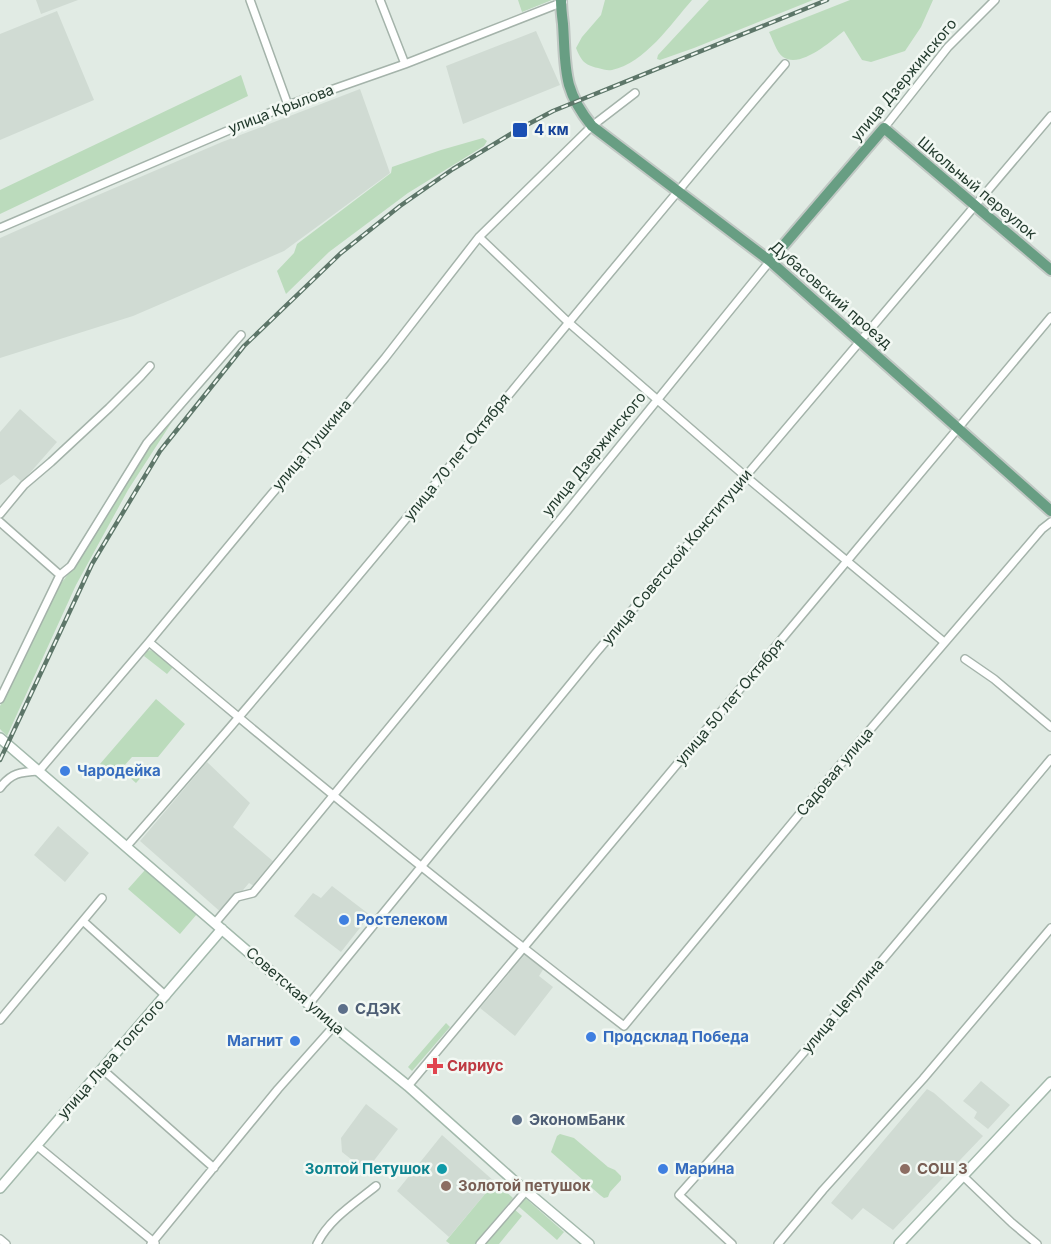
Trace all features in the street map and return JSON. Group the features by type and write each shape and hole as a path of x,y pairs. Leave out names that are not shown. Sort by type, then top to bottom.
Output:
{"main road":[{"name":"Дубасовский проезд","path":"563,1 565,72 569,87 582,113 592,126 770,261 1051,511"},
{"name":"Школьный переулок","path":"884,128 1051,270"},
{"name":"улица Дзержинского","path":"770,261 884,128"},
{"name":"Советская улица","path":"0,738 334,1026 408,1086 589,1244"},
{"name":"улица Льва Толстого","path":"0,1188 166,996 219,926"},
{"path":"899,1244 1051,1082"}],"street":[{"path":"250,0 288,105"},
{"path":"380,0 405,64"},
{"name":"улица Дзержинского","path":"884,128 948,47 995,0"},
{"name":"улица Крылова","path":"0,228 288,105 405,64 563,1"},
{"name":"улица 70 лет Октября","path":"126,847 239,718 424,499 568,322 785,64"},
{"name":"улица Пушкина","path":"39,771 379,366 479,237 592,126 635,93"},
{"name":"улица Советской Конституции","path":"309,1004 595,654 1051,116"},
{"path":"479,237 568,322 746,476 944,642"},
{"name":"улица Дзержинского","path":"219,926 237,897 253,893 770,261"},
{"name":"улица 50 лет Октября","path":"408,1086 1051,317"},
{"path":"0,699 60,575 70,566 147,442 242,335"},
{"path":"0,514 24,485 109,408 150,366"},
{"path":"0,522 60,575"},
{"name":"Садовая улица","path":"524,949 624,1026 944,642 1042,529 1051,522"},
{"path":"149,642 333,795 524,949"},
{"path":"965,659 994,679 1051,727"},
{"name":"улица Цепулина","path":"732,1244 679,1195 815,1039 1051,759"},
{"path":"0,788 6,780 21,772 39,771"},
{"path":"0,1020 102,898"},
{"path":"83,921 166,996"},
{"path":"778,1244 823,1190 923,1079 1051,928"},
{"path":"36,1145 154,1243 278,1089 334,1026"},
{"path":"102,1068 214,1168"},
{"path":"963,1176 1037,1244"},
{"path":"317,1244 323,1232 337,1218 376,1186"},
{"path":"480,1244 526,1191"},
{"path":"0,1239 6,1244"}],"shaded area":[{"path":"36,0 78,0 41,14"},
{"path":"57,11 94,100 0,140 0,34"},
{"path":"536,31 560,85 463,124 446,66"},
{"path":"360,89 390,173 284,251 133,316 0,358 0,238 222,142"},
{"path":"20,409 57,442 22,482 14,475 0,485 0,432"},
{"path":"207,762 250,803 233,827 274,862 254,886 249,883 223,914 140,841"},
{"path":"58,826 89,853 65,882 34,855"},
{"path":"332,886 370,915 341,952 294,916 313,893 321,898"},
{"path":"526,953 544,968 539,976 553,987 515,1036 480,1008"},
{"path":"981,1081 1010,1105 988,1129 974,1118 977,1112 963,1101"},
{"name":"СОШ 3","path":"927,1089 983,1136 893,1230 863,1208 852,1220 831,1203"},
{"path":"366,1104 398,1129 366,1171 342,1152 341,1138"},
{"name":"Золотой петушок","path":"442,1135 495,1182 449,1237 397,1191"}],"green space":[{"path":"518,0 552,0 522,12"},
{"path":"605,0 692,0 646,51 624,66 608,70 586,64 576,48 582,37 601,15"},
{"path":"709,0 813,0 694,48 660,60 657,59 658,55"},
{"path":"850,0 933,0 921,27 905,51 871,62 862,60 844,31 815,53 798,60 790,60 778,52 769,32"},
{"path":"241,75 248,96 0,214 0,190"},
{"path":"483,138 487,141 484,146 408,193 329,252 286,294 277,271 294,253 297,244 391,173 392,167"},
{"path":"177,414 128,490 76,585 7,736 0,729 0,706 59,586 151,444"},
{"path":"150,650 174,666 167,674 144,656"},
{"path":"156,699 185,724 158,757 132,757 115,776 100,764"},
{"path":"135,763 150,765 136,783 126,774"},
{"path":"145,870 197,914 180,934 128,889"},
{"path":"446,1023 450,1027 412,1071 408,1067"},
{"path":"560,1134 574,1138 621,1176 621,1180 608,1197 604,1198 600,1195 551,1152"},
{"path":"495,1182 513,1198 475,1244 450,1244 446,1241"},
{"path":"524,1197 564,1232 557,1240 516,1204"},
{"path":"514,1209 522,1216 499,1244 484,1244"}],"railway":[{"path":"0,760 92,564 160,451 244,346 341,253 400,206 453,169 553,111 827,0"}],"place":[{"name":"4 км","path":"520,130"},
{"name":"Чародейка","path":"65,771"},
{"name":"Ростелеком","path":"344,920"},
{"name":"СДЭК","path":"343,1009"},
{"name":"Продсклад Победа","path":"591,1037"},
{"name":"Магнит","path":"295,1041"},
{"name":"Сириус","path":"435,1066"},
{"name":"ЭкономБанк","path":"517,1120"},
{"name":"Золтой Петушок","path":"442,1169"},
{"name":"Марина","path":"663,1169"},
{"name":"СОШ 3","path":"905,1169"},
{"name":"Золотой петушок","path":"446,1186"}]}
